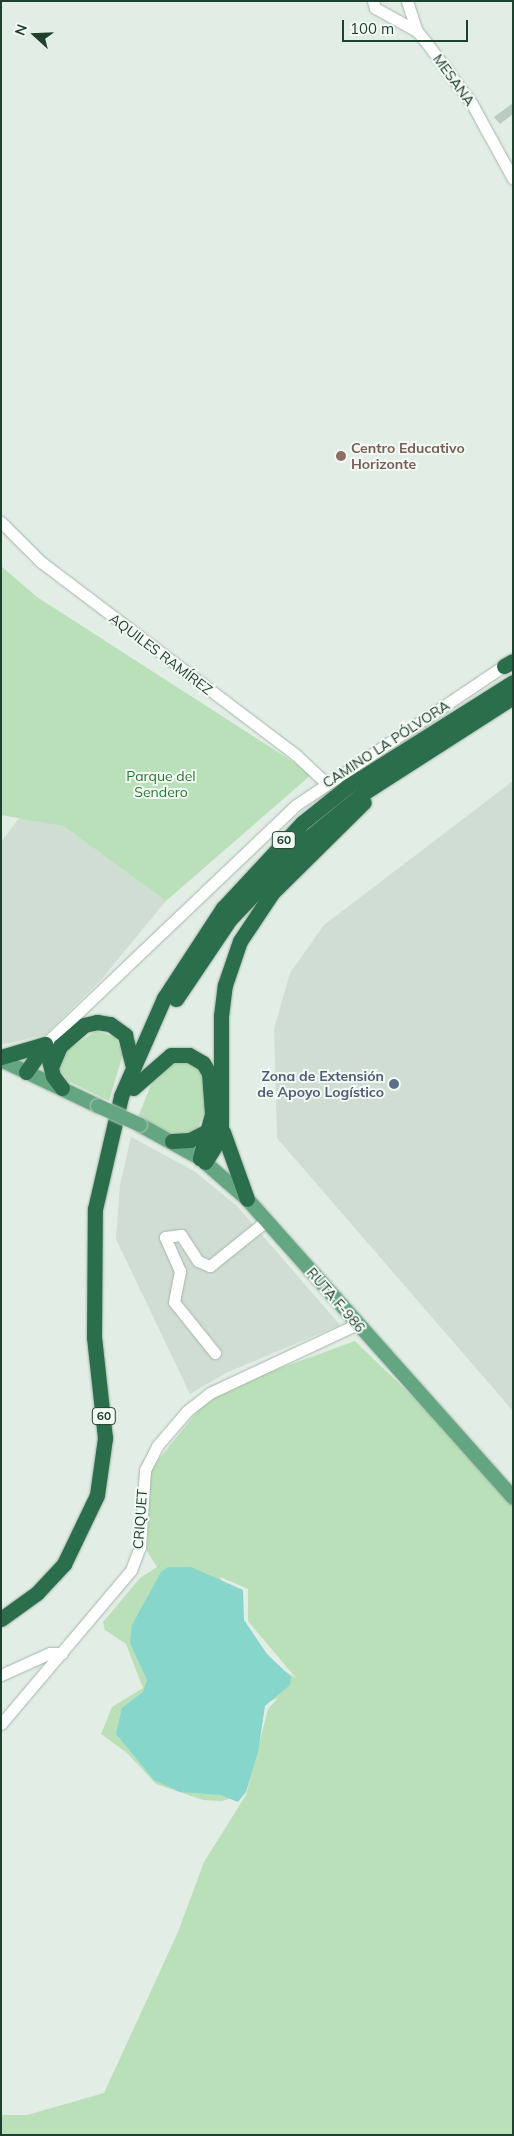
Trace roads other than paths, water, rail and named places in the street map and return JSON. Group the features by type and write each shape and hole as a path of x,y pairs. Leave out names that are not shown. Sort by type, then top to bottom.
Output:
{"highway":[{"name":"CAMINO LA PÓLVORA","path":"1,1619 37,1593 67,1560 88,1520 100,1481 105,1429 94,1337 94,1218 108,1141 130,1070 192,952 240,887 280,844 348,786 513,682"},
{"name":"60","path":"1,1629 41,1601 68,1574 90,1538 106,1498 113,1421 102,1315 102,1227 114,1149 133,1088 182,988 230,919 302,842 384,780 513,697"},
{"path":"203,1160 220,1143 221,1016 225,985 240,941 272,894 384,780"},
{"path":"26,1072 84,1025 110,1024 128,1040 130,1070"},
{"path":"1,1059 49,1053"},
{"path":"49,1053 62,1088"},
{"path":"133,1088 165,1057 183,1054 199,1060 209,1073 212,1114 204,1133 203,1160"},
{"path":"221,1123 230,1160 247,1199"},
{"path":"172,1141 190,1140 204,1133"}],"main road":[{"name":"RUTA F-986","path":"1,1059 140,1125 172,1141 203,1160 247,1199 513,1498"}],"street":[{"name":"MESANA","path":"373,1 375,8 417,31 472,104 513,180"},
{"path":"407,1 417,31"},
{"name":"AQUILES RAMÍREZ","path":"1,522 41,562 296,755 325,782"},
{"path":"49,1053 242,853 325,782 508,664"},
{"path":"214,1353 174,1302 180,1271 165,1237 181,1235 198,1261 210,1266 266,1221"},
{"name":"CRIQUET","path":"1,1724 131,1570 140,1547 145,1470 157,1446 187,1411 210,1393 357,1324"},
{"path":"1,1675 50,1653 62,1653"}],"water":[{"path":"168,1567 191,1567 243,1590 244,1620 267,1654 291,1677 290,1685 265,1706 258,1752 246,1792 238,1802 221,1795 180,1792 154,1780 116,1734 122,1708 143,1692 147,1680 130,1643 132,1625 161,1572"}],"place":[{"name":"Centro Educativo Horizonte","path":"341,456"},
{"name":"Zona de Extensión de Apoyo Logístico","path":"394,1084"}],"park label":[{"name":"Parque del Sendero","path":"161,784"}]}
